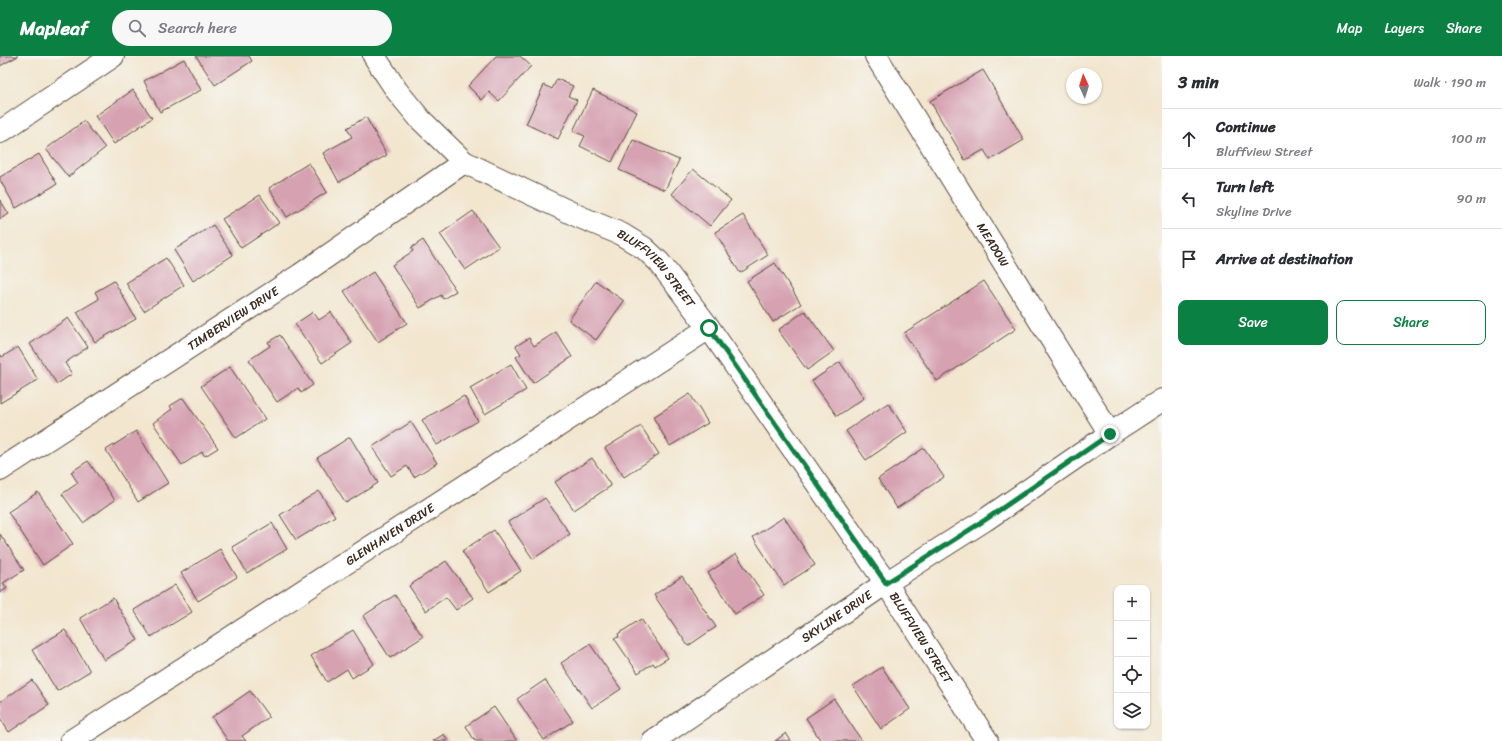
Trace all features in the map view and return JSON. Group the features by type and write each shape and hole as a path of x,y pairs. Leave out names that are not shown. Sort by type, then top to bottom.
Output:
{"street":[{"path":"0,132 113,56"},
{"name":"BLUFFVIEW STREET","path":"374,56 397,91 420,119 464,162 580,217 621,234 644,248 659,262 709,328 886,583 987,741"},
{"name":"MEADOW","path":"876,56 1110,434"},
{"name":"TIMBERVIEW DRIVE","path":"0,470 293,279 464,162"},
{"name":"GLENHAVEN DRIVE","path":"71,741 709,328"},
{"name":"SKYLINE DRIVE","path":"653,741 886,583 985,520 1162,400"}],"building":[{"path":"0,56 18,56 0,66"},
{"path":"196,56 249,56 252,61 215,85"},
{"path":"496,56 520,56 531,66 499,101 489,92 482,100 468,86"},
{"path":"184,59 201,90 160,112 144,81"},
{"path":"983,70 1024,140 990,160 984,150 965,160 930,101"},
{"path":"557,79 573,86 568,96 577,100 558,139 526,124 544,85 552,89"},
{"path":"133,90 152,118 114,144 95,116"},
{"path":"593,90 637,112 612,162 580,146 585,136 573,131"},
{"path":"366,117 387,155 339,182 323,153 352,137 347,128"},
{"path":"84,121 105,148 68,177 46,149"},
{"path":"633,140 679,160 665,190 619,170"},
{"path":"39,154 57,184 16,208 0,180 0,177"},
{"path":"309,163 327,192 287,217 269,188"},
{"path":"693,169 731,200 710,226 672,194"},
{"path":"260,195 279,223 241,248 222,219"},
{"path":"0,200 9,214 0,219"},
{"path":"473,211 499,247 465,270 440,234"},
{"path":"743,215 768,255 740,273 715,232"},
{"path":"213,225 233,255 193,281 174,250"},
{"path":"423,240 456,291 443,299 441,295 420,308 392,265 413,251 411,248"},
{"path":"166,258 184,285 144,311 126,283"},
{"path":"775,263 801,304 773,322 747,281"},
{"path":"373,272 407,323 378,342 344,291"},
{"path":"114,281 136,319 95,342 77,312 99,299 95,292"},
{"path":"596,281 624,301 596,340 569,320"},
{"path":"984,281 1016,329 937,381 904,333"},
{"path":"805,311 834,351 807,370 778,330"},
{"path":"313,312 319,320 331,312 352,343 322,363 295,324"},
{"path":"68,318 88,347 65,363 72,374 57,384 30,344"},
{"path":"556,332 572,357 533,383 516,357 521,354 516,346 529,338 534,346"},
{"path":"280,335 313,385 301,393 298,388 277,402 249,360 270,346 268,342"},
{"path":"18,347 38,380 0,403 0,354 2,357"},
{"path":"840,362 864,398 837,416 812,381"},
{"path":"511,364 526,390 485,414 470,388"},
{"path":"230,367 265,419 236,438 201,386"},
{"path":"690,394 708,423 670,446 653,417"},
{"path":"464,396 478,421 437,445 422,420"},
{"path":"183,398 218,448 205,456 202,452 182,465 153,423 172,409 170,406"},
{"path":"888,403 907,432 866,460 846,431"},
{"path":"411,422 437,463 414,477 407,466 391,476 372,447"},
{"path":"641,426 659,454 624,477 605,448"},
{"path":"136,431 168,483 138,502 106,450"},
{"path":"350,437 378,483 346,503 317,458"},
{"path":"924,448 944,477 897,508 878,479"},
{"path":"592,458 611,486 574,510 555,482"},
{"path":"88,461 115,500 83,523 62,494 78,483 71,472"},
{"path":"319,491 335,516 296,540 280,515"},
{"path":"38,492 73,544 43,565 8,512"},
{"path":"545,498 570,534 533,559 508,522"},
{"path":"784,517 815,565 784,585 753,537"},
{"path":"272,523 287,549 247,573 232,547"},
{"path":"494,530 521,571 489,592 462,551"},
{"path":"0,534 24,570 3,583 7,588 0,593"},
{"path":"220,549 237,577 198,601 181,573"},
{"path":"736,554 764,595 735,614 708,573"},
{"path":"446,561 473,598 456,610 446,597 426,611 409,586"},
{"path":"682,576 716,627 688,646 654,595"},
{"path":"175,585 192,612 151,637 134,610"},
{"path":"395,595 423,637 390,658 363,616"},
{"path":"113,598 138,640 104,660 80,618"},
{"path":"641,619 668,658 655,666 653,663 638,673 614,638 619,637 618,634"},
{"path":"65,630 90,671 57,691 32,650"},
{"path":"353,630 374,664 352,678 347,669 327,682 311,656"},
{"path":"590,644 621,689 592,708 561,663"},
{"path":"882,667 910,709 881,729 853,686"},
{"path":"32,680 49,705 9,732 0,718 0,702"},
{"path":"545,680 573,721 544,740 517,699"},
{"path":"250,691 269,717 242,736 246,741 228,741 212,717"},
{"path":"834,699 862,741 821,741 806,718"},
{"path":"494,707 517,741 475,741 466,726"},
{"path":"786,733 791,741 775,741"},
{"path":"444,734 448,741 433,741"}],"route":[{"path":"709,328 886,583 985,520 1110,434"}]}
